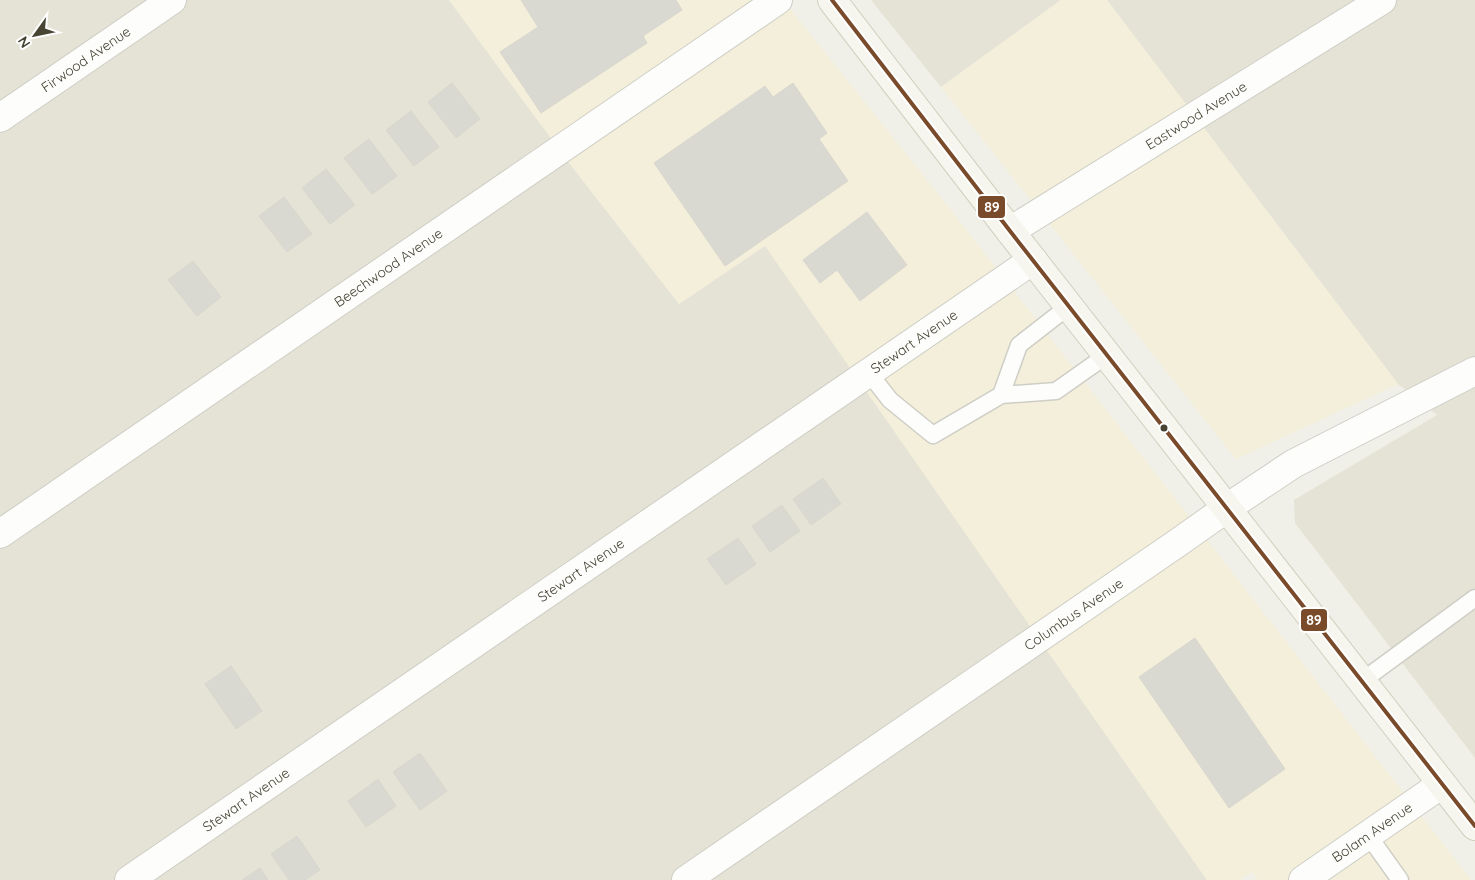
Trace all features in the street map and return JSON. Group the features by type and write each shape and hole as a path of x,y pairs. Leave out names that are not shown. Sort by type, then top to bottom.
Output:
{"main road":[{"path":"832,0 1068,306 1475,826"}],"street":[{"name":"Firwood Avenue","path":"0,118 172,0"},
{"name":"Beechwood Avenue","path":"0,534 778,0"},
{"name":"Eastwood Avenue","path":"1010,231 1382,0"},
{"name":"Stewart Avenue","path":"129,880 1033,260"},
{"name":"Columbus Avenue","path":"686,880 1293,464 1475,371"},
{"name":"Bolam Avenue","path":"1303,880 1442,784"}],"lane":[{"path":"1001,395 1019,345 1068,306"},
{"path":"869,373 890,400 933,435 1001,395 1056,391 1108,355"},
{"path":"1362,681 1475,598"},
{"path":"1368,836 1400,880"}],"shaded area":[{"path":"0,0 449,0 570,164 679,304 765,245 1207,880 0,880"},
{"path":"449,0 783,0 947,205 1471,880 1258,880 1252,872 1240,880 1207,880 765,246 679,304 570,164"},
{"path":"871,0 1061,0 941,87"},
{"path":"1061,0 1107,0 1398,384 1236,459 941,87"},
{"path":"1107,0 1475,0 1475,758 1295,523 1294,500 1437,415 1398,384"}],"building":[{"path":"521,0 676,0 682,10 643,36 647,43 541,113 500,52 538,27"},
{"path":"452,83 480,119 456,138 428,102"},
{"path":"793,83 827,133 819,139 848,181 725,266 654,163 765,86 773,97"},
{"path":"411,111 439,147 414,166 386,130"},
{"path":"369,139 397,176 372,194 344,158"},
{"path":"326,169 355,205 330,224 302,188"},
{"path":"284,197 312,234 287,252 259,216"},
{"path":"867,212 907,265 860,301 837,270 820,283 803,260"},
{"path":"193,261 221,297 197,316 168,280"},
{"path":"823,478 841,504 811,525 793,499"},
{"path":"782,505 800,531 770,552 752,526"},
{"path":"738,538 756,564 726,585 707,559"},
{"path":"1195,638 1285,769 1229,808 1139,677"},
{"path":"231,666 262,711 236,729 205,684"},
{"path":"420,753 447,791 420,810 393,772"},
{"path":"378,779 396,806 366,827 348,801"},
{"path":"297,836 320,870 305,880 289,880 271,854"},
{"path":"260,868 268,880 242,880"}],"transit line":[{"name":"89","path":"832,0 1475,826"}]}
